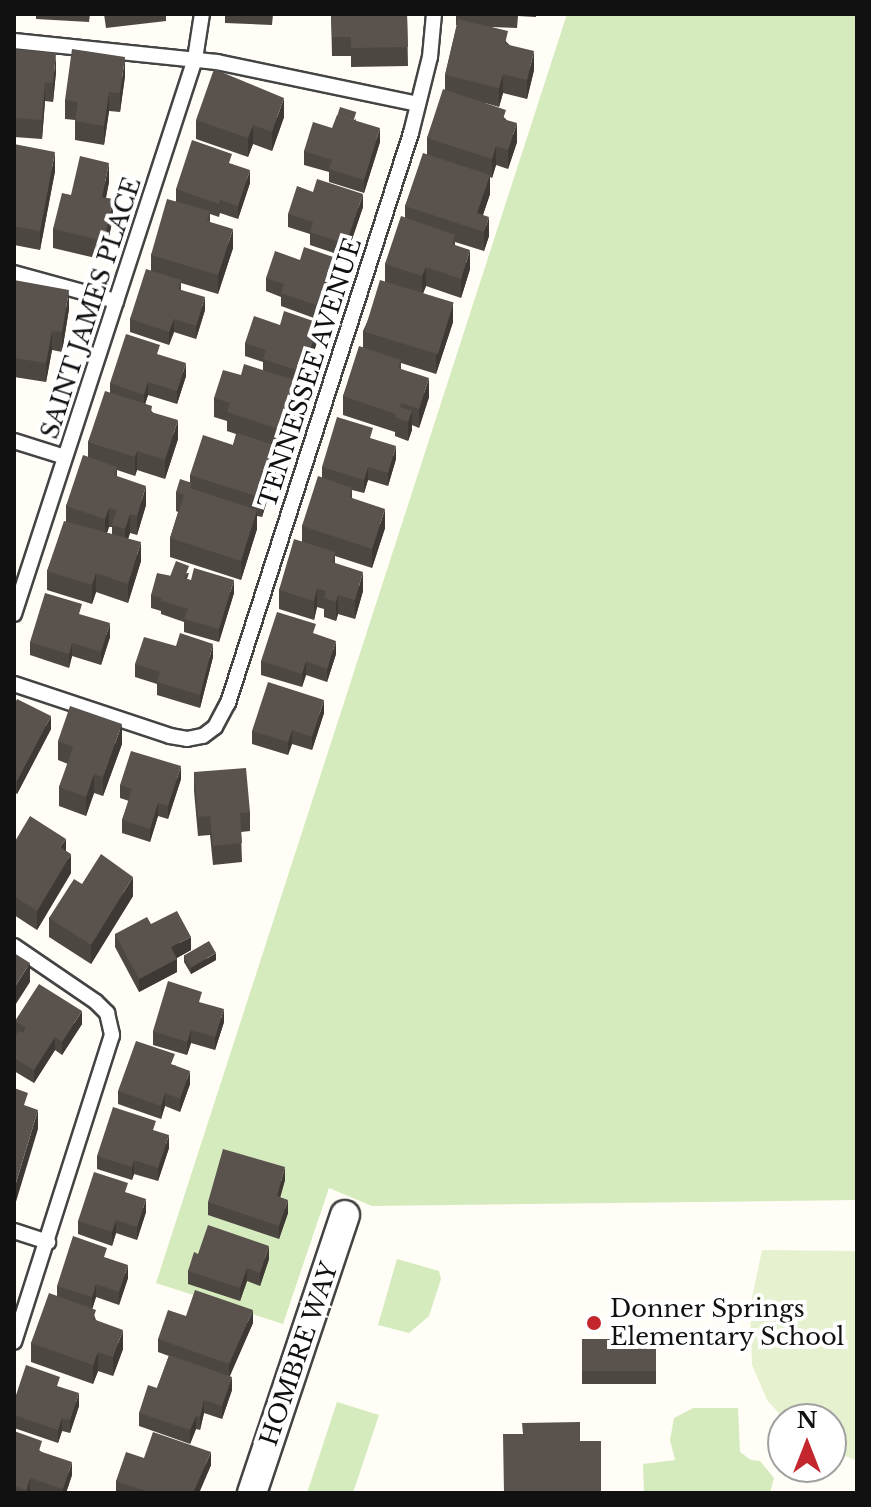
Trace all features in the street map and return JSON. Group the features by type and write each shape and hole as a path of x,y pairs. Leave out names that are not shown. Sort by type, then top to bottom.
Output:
{"street":[{"name":"HOMBRE WAY","path":"252,1493 345,1215"}],"lane":[{"name":"SAINT JAMES PLACE","path":"14,614 195,59 202,14"},
{"name":"TENNESSEE AVENUE","path":"14,684 170,736 187,739 203,736 215,727 228,703 418,104 430,57 434,14"},
{"path":"14,41 195,59 418,104"},
{"path":"14,273 116,301"},
{"path":"14,441 65,457"},
{"path":"14,946 96,1002 110,1022 110,1046 14,1342"},
{"path":"14,1231 48,1242"}],"green space":[{"path":"567,14 857,14 857,1200 372,1206 329,1188 283,1324 156,1283"},
{"path":"762,1250 857,1251 857,1461 847,1457 847,1403 770,1403 767,1400 752,1365 750,1307"},
{"path":"397,1259 439,1271 441,1279 429,1316 409,1333 378,1325"},
{"path":"337,1402 379,1415 353,1493 307,1493"},
{"path":"693,1408 738,1408 740,1452 751,1460 760,1461 767,1470 767,1483 773,1483 770,1493 644,1493 643,1464 675,1460 670,1440 674,1418"}],"building":[{"path":"331,14 407,14 408,47 351,48 351,37 332,37"},
{"path":"458,19 508,31 505,44 534,51 527,80 503,74 499,88 445,75"},
{"path":"14,49 56,53 53,83 45,82 42,120 14,118"},
{"path":"72,49 125,57 120,93 109,92 104,126 75,121 78,102 65,100"},
{"path":"214,69 284,98 272,132 253,125 248,138 196,120"},
{"path":"443,89 506,110 503,119 517,123 508,150 496,146 492,159 427,138"},
{"path":"340,107 356,112 354,121 337,116"},
{"path":"337,115 380,128 364,180 329,169 332,160 304,151 313,122 332,128"},
{"path":"192,140 232,154 229,163 250,170 238,206 220,200 219,204 176,189"},
{"path":"14,144 55,152 40,231 14,226"},
{"path":"423,153 490,175 477,213 489,217 484,232 405,206"},
{"path":"80,156 109,163 102,197 113,199 104,241 53,229 62,193 71,195"},
{"path":"317,179 363,194 346,244 310,232 313,222 288,214 297,186 313,192"},
{"path":"167,199 210,211 207,221 233,229 218,275 151,255"},
{"path":"401,216 455,235 452,244 470,250 461,279 426,267 422,276 385,264"},
{"path":"304,247 339,259 322,307 281,293 284,284 266,278 275,251 300,260"},
{"path":"146,269 181,280 178,289 205,297 196,326 174,319 169,332 130,319"},
{"path":"14,280 69,290 62,332 52,331 46,363 14,358"},
{"path":"380,280 454,303 438,354 364,332"},
{"path":"284,311 319,323 303,372 263,359 266,350 245,343 254,316 280,325"},
{"path":"126,334 160,345 157,354 186,363 177,391 148,382 144,395 110,383"},
{"path":"359,346 401,360 398,368 429,378 419,409 401,403 400,407 412,411 408,422 395,417 396,414 343,396"},
{"path":"244,364 300,382 284,431 227,412 230,403 214,398 223,370 241,375"},
{"path":"105,391 152,406 151,412 178,420 165,460 137,451 135,457 88,442"},
{"path":"337,417 373,428 370,438 396,446 388,473 368,467 364,480 322,467"},
{"path":"237,433 278,446 262,498 190,475 203,435 233,445"},
{"path":"83,455 117,467 114,475 146,486 137,516 130,514 125,529 112,525 117,510 109,508 105,519 66,506"},
{"path":"318,476 352,488 349,497 385,509 372,549 302,526"},
{"path":"180,479 192,483 190,488 257,510 241,561 170,538 184,495 176,492"},
{"path":"64,521 141,542 128,584 96,573 92,585 47,571"},
{"path":"294,539 335,552 332,562 363,572 355,600 338,595 336,602 324,598 326,591 317,588 314,601 279,590"},
{"path":"176,561 189,566 184,580 171,575"},
{"path":"194,568 234,580 219,629 184,619 188,609 151,595 157,573 191,580"},
{"path":"45,593 82,604 79,614 110,623 101,652 72,643 69,654 30,642"},
{"path":"277,612 316,624 313,633 336,641 327,669 306,661 302,674 261,661"},
{"path":"180,633 213,644 200,695 157,682 160,672 135,664 144,637 176,646"},
{"path":"268,682 324,700 312,737 292,730 288,742 252,731"},
{"path":"17,699 51,716 17,781 14,779 14,705"},
{"path":"70,706 122,724 103,777 94,774 86,797 59,787 73,747 58,741"},
{"path":"131,751 181,766 168,806 158,803 150,829 122,820 132,789 120,785"},
{"path":"246,768 250,812 240,813 242,843 213,846 210,816 198,817 194,772"},
{"path":"30,816 66,839 60,847 71,854 37,911 14,896 14,843"},
{"path":"101,854 133,877 91,945 49,918 74,879 82,884"},
{"path":"177,911 191,937 171,947 177,959 139,979 115,934 147,917 151,924"},
{"path":"209,941 216,953 191,968 184,956"},
{"path":"14,953 30,963 14,988"},
{"path":"168,981 202,992 199,1002 224,1009 215,1037 191,1030 187,1042 153,1031"},
{"path":"39,984 82,1011 62,1042 55,1037 34,1070 14,1058 14,1039 19,1031 23,1033 26,1028 15,1021"},
{"path":"136,1041 175,1054 171,1064 190,1071 180,1099 165,1093 161,1106 118,1091"},
{"path":"14,1088 28,1093 24,1105 38,1110 15,1186"},
{"path":"113,1107 156,1121 153,1130 169,1135 158,1168 134,1160 132,1167 97,1156"},
{"path":"223,1149 285,1167 277,1196 288,1200 279,1226 208,1202"},
{"path":"94,1172 128,1183 125,1192 146,1199 137,1227 116,1220 112,1232 78,1221"},
{"path":"208,1225 269,1246 260,1273 247,1268 240,1288 188,1271"},
{"path":"73,1236 107,1248 104,1257 128,1265 119,1292 96,1284 92,1297 57,1286"},
{"path":"195,1290 253,1310 229,1364 158,1339 168,1310 186,1316"},
{"path":"49,1293 96,1310 93,1319 123,1330 113,1357 98,1352 93,1365 31,1343"},
{"path":"582,1339 656,1339 656,1371 582,1371"},
{"path":"169,1355 232,1377 222,1406 204,1400 200,1417 196,1416 190,1430 139,1413 148,1385 157,1388"},
{"path":"26,1365 60,1377 57,1386 79,1393 70,1420 62,1418 58,1430 14,1415 14,1401"},
{"path":"580,1422 580,1441 601,1441 601,1493 504,1493 503,1434 523,1434 522,1423"},
{"path":"14,1431 42,1441 39,1451 72,1462 63,1489 30,1478 26,1490 14,1486"},
{"path":"153,1432 211,1452 193,1493 151,1493 116,1481 126,1452 144,1458"}],"place":[{"name":"Donner Springs Elementary School","path":"594,1323"}]}
